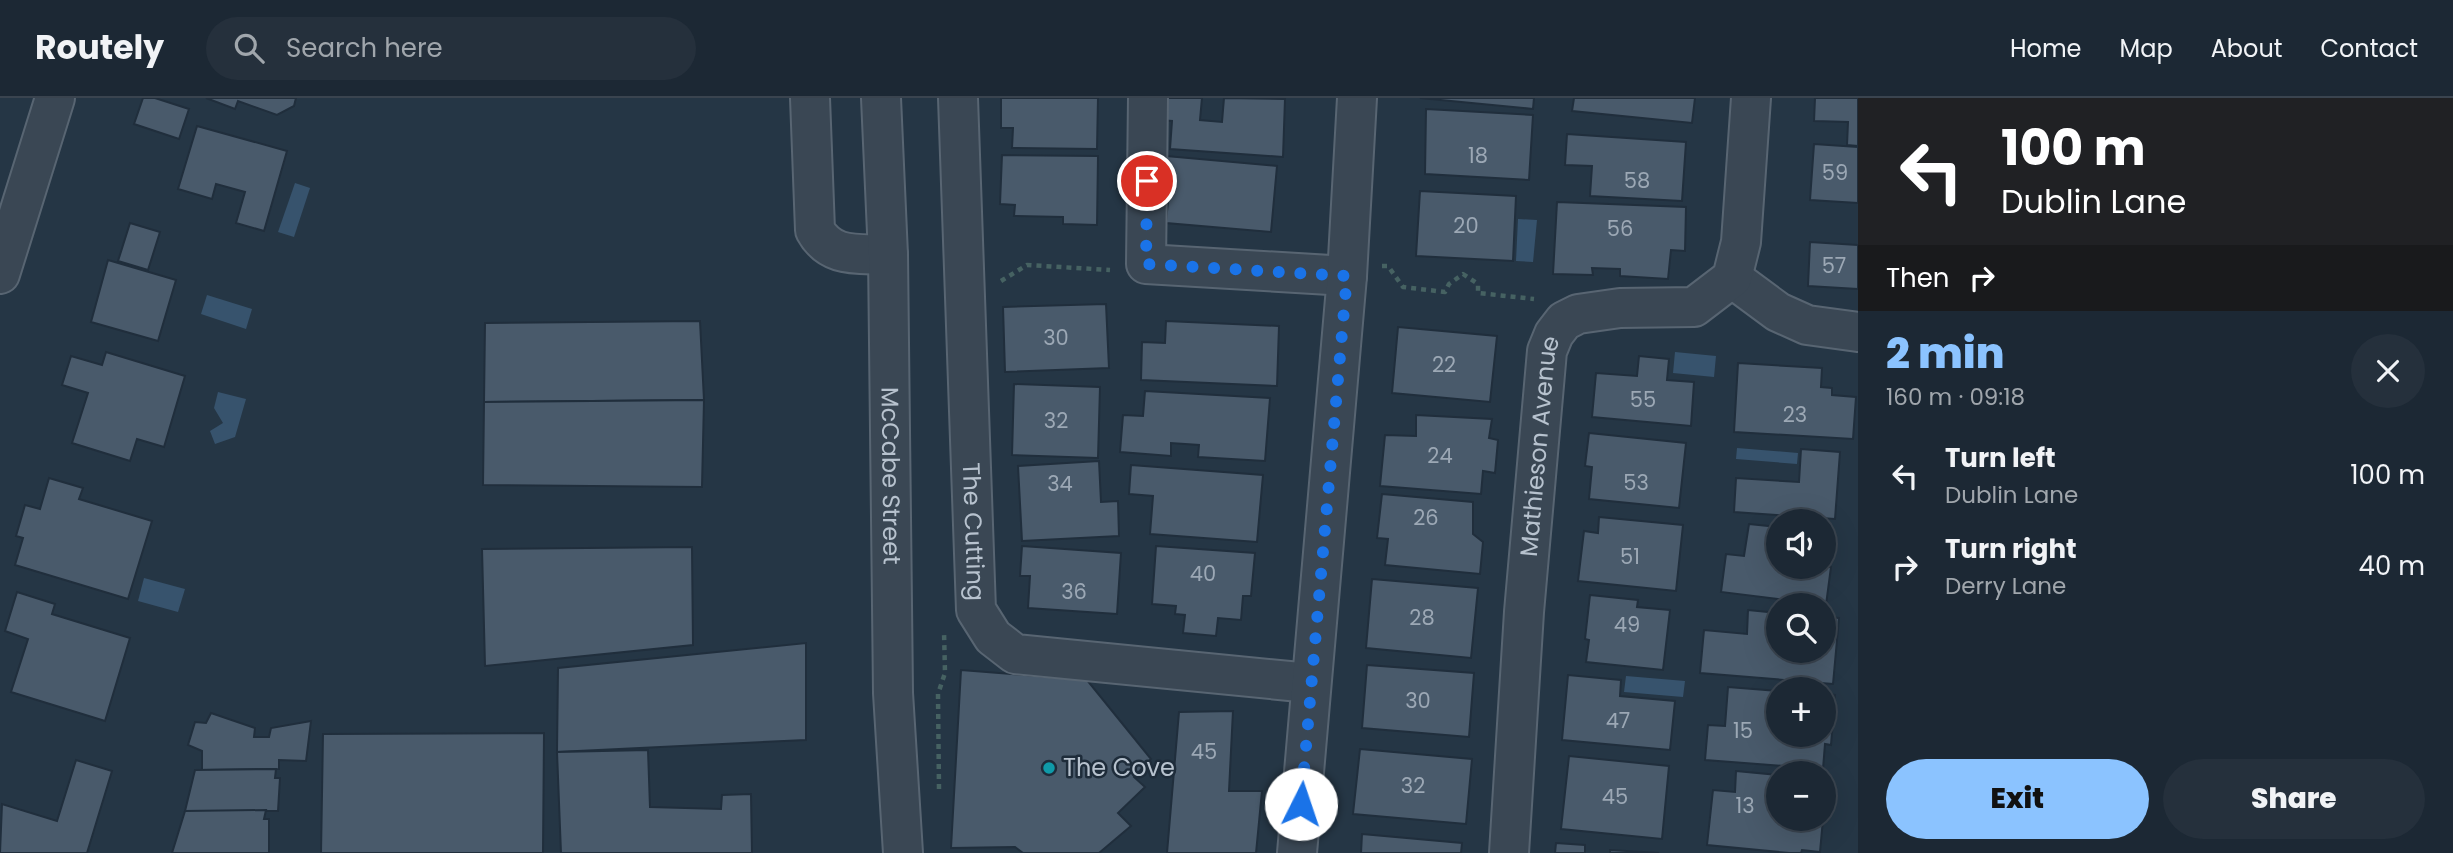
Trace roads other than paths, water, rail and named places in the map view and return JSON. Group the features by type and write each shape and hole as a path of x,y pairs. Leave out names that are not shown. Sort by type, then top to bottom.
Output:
{"street":[{"path":"0,274 8,213 55,98"},
{"path":"810,98 815,230 823,244 837,252 888,255"},
{"name":"McCabe Street","path":"881,98 888,255 893,693 903,853"},
{"name":"The Cutting","path":"958,98 976,610 993,636 1015,654 1310,683"},
{"path":"1148,98 1146,264 1347,276"},
{"path":"1297,853 1347,276 1357,98"},
{"path":"1751,98 1741,242 1732,278 1779,312 1807,324 1858,332"},
{"name":"Mathieson Avenue","path":"1508,853 1529,557 1547,351 1553,334 1564,321 1578,314 1620,307 1694,307 1732,278"}],"water":[{"path":"295,183 310,188 294,237 278,232"},
{"path":"1518,219 1537,220 1533,262 1516,261"},
{"path":"207,295 252,309 246,329 201,314"},
{"path":"1675,352 1716,356 1714,377 1673,373"},
{"path":"218,392 246,399 235,437 215,444 210,431 223,423 214,408"},
{"path":"1737,448 1798,453 1797,464 1736,459"},
{"path":"144,578 185,589 178,612 138,601"},
{"path":"1626,676 1685,681 1683,697 1624,692"}],"place":[{"name":"The Cove","path":"1049,768"}]}
